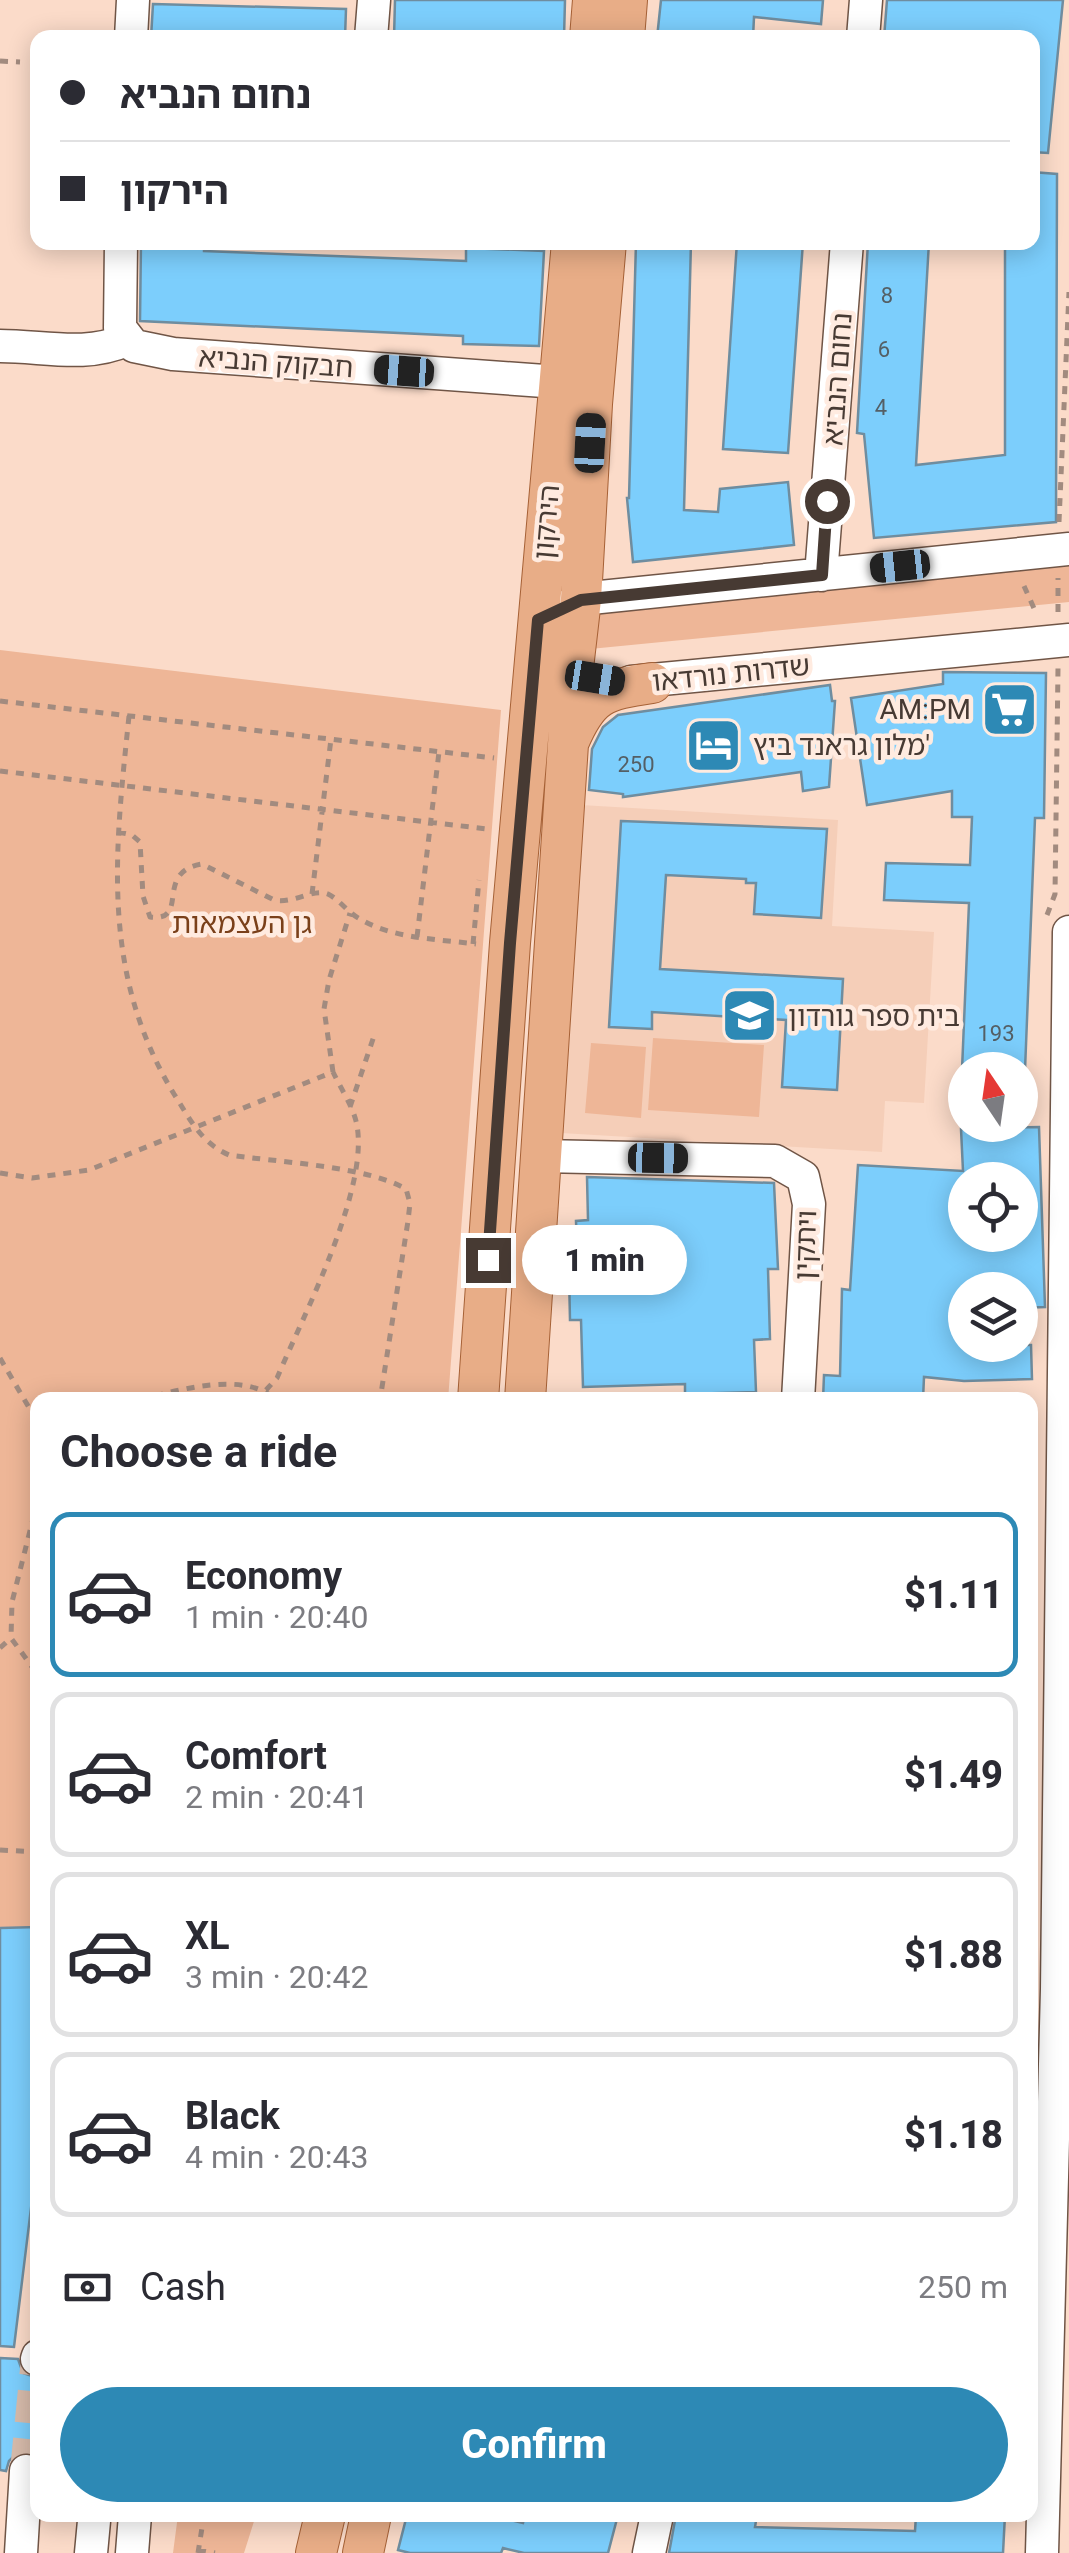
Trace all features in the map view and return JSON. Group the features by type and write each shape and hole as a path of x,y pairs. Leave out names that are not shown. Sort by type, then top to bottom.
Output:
{"main road":[{"path":"591,30 593,0"},
{"path":"624,30 626,0"},
{"name":"הירקון","path":"525,1392 572,668 581,600 572,250"},
{"name":"הירקון","path":"479,1392 538,620 575,393 604,250"},
{"path":"568,744 580,717 595,698 614,688 652,682"},
{"path":"316,2553 323,2522"},
{"path":"362,2553 369,2522"}],"street":[{"path":"132,30 134,0"},
{"path":"372,30 374,0"},
{"path":"864,30 866,0"},
{"path":"0,346 74,352 130,343 120,328 121,250"},
{"name":"נחום הנביא","path":"822,575 847,250"},
{"name":"חבקוק הנביא","path":"130,343 172,354 575,393"},
{"path":"572,668 538,620 581,600 1069,549"},
{"name":"שדרות נורדאו","path":"572,668 595,678 652,682 1069,640"},
{"path":"1042,2553 1069,932"},
{"name":"ויתקין","path":"540,1156 775,1161 803,1177 809,1204 798,1392"},
{"path":"1064,2553 1069,2108"},
{"path":"21,2553 26,2471"},
{"path":"132,2553 134,2522"},
{"path":"649,2553 656,2522"}],"path":[{"path":"0,61 20,62"},
{"path":"0,701 502,760"},
{"path":"129,716 118,832 116,908 129,993 146,1041 195,1128 211,1147 228,1156 355,1174 394,1182 406,1189 410,1203 381,1392"},
{"path":"312,894 331,740"},
{"path":"417,937 438,752"},
{"path":"0,771 520,833"},
{"path":"118,832 132,835 140,842 144,896 150,917 156,919 167,915 173,902 174,878 180,871 202,864 274,900 287,902 312,894 328,894 377,928 488,946"},
{"path":"172,1392 233,1384 266,1390 277,1378 343,1218 359,1141 356,1117 333,1072 324,1010 350,912"},
{"path":"350,1108 374,1036"},
{"path":"0,1173 32,1178 89,1170 333,1072"},
{"path":"0,1358 30,1409"},
{"path":"30,1530 12,1602 10,1638 30,1664"},
{"path":"0,1648 10,1638"},
{"path":"0,1850 30,1852"},
{"path":"203,2522 198,2551 215,2553"}],"shaded area":[{"name":"בית ספר גורדון","path":"581,805 838,820 832,926 934,932 924,1103 885,1101 882,1152 561,1133"}],"green space":[{"path":"1069,560 1069,602 590,649 588,607"},
{"name":"גן העצמאות","path":"0,650 501,710 449,1392 30,1392 30,1927 0,1928"},
{"path":"653,1038 764,1045 759,1117 648,1110"},
{"path":"591,1043 646,1047 641,1118 585,1113"},
{"path":"177,2522 254,2522 244,2553 173,2553"}],"building":[{"path":"395,0 565,0 564,30 394,30"},
{"path":"661,0 823,0 821,24 754,17 753,30 658,30"},
{"path":"887,0 1063,0 1048,153 1040,152 1040,30 885,30"},
{"path":"153,4 346,9 345,30 151,30"},
{"path":"1040,173 1057,174 1056,522 874,538 864,434 857,433 868,250 929,250 916,465 1005,455 1005,250 1040,250"},
{"path":"141,250 466,261 466,250 544,251 539,346 463,344 463,336 140,321"},
{"path":"636,250 691,250 684,510 718,512 720,489 788,482 794,545 633,562 629,498"},
{"path":"736,250 802,250 788,453 723,449"},
{"path":"943,672 1046,673 1044,818 1035,818 1026,1052 963,1052 969,903 884,900 886,863 970,865 972,817 952,817 952,791 867,805 851,698 943,684"},
{"name":"מלון גראנד ביץ'","path":"830,685 835,701 829,787 803,791 801,772 623,797 589,790 592,749 603,727 618,715"},
{"path":"621,821 827,829 821,918 754,914 756,883 746,883 746,879 666,875 660,969 843,979 837,1090 782,1087 786,1020 652,1012 652,1029 609,1027"},
{"path":"1039,1127 1045,1307 1038,1307 1038,1272 948,1272 948,1362 1032,1362 1032,1379 964,1381 924,1377 923,1392 823,1392 824,1375 840,1376 842,1289 850,1290 858,1165 948,1170 948,1252 1038,1252 1038,1162 963,1162 962,1142 1038,1142"},
{"path":"587,1177 774,1183 778,1269 768,1269 770,1339 754,1340 756,1392 685,1392 685,1384 583,1387 581,1320 570,1320 569,1274 578,1274 576,1221 588,1220"},
{"path":"30,1927 30,2216 14,2347 0,2346 0,1928"},
{"path":"0,2358 18,2359 23,2373 30,2375 30,2452 16,2454 6,2471 0,2470"},
{"path":"405,2522 616,2522 608,2553 524,2553 503,2548 501,2553 398,2550"},
{"path":"675,2522 756,2522 755,2527 915,2531 916,2522 1005,2522 1003,2553 669,2553"}],"tunnel":[{"path":"26,2471 30,2430"}],"place":[{"name":"AM:PM","path":"1010,709"},
{"name":"מלון גראנד ביץ'","path":"714,745"},
{"name":"בית ספר גורדון","path":"749,1016"}],"route":[{"path":"488,1260 538,620 581,600 822,575 827,501"}]}
